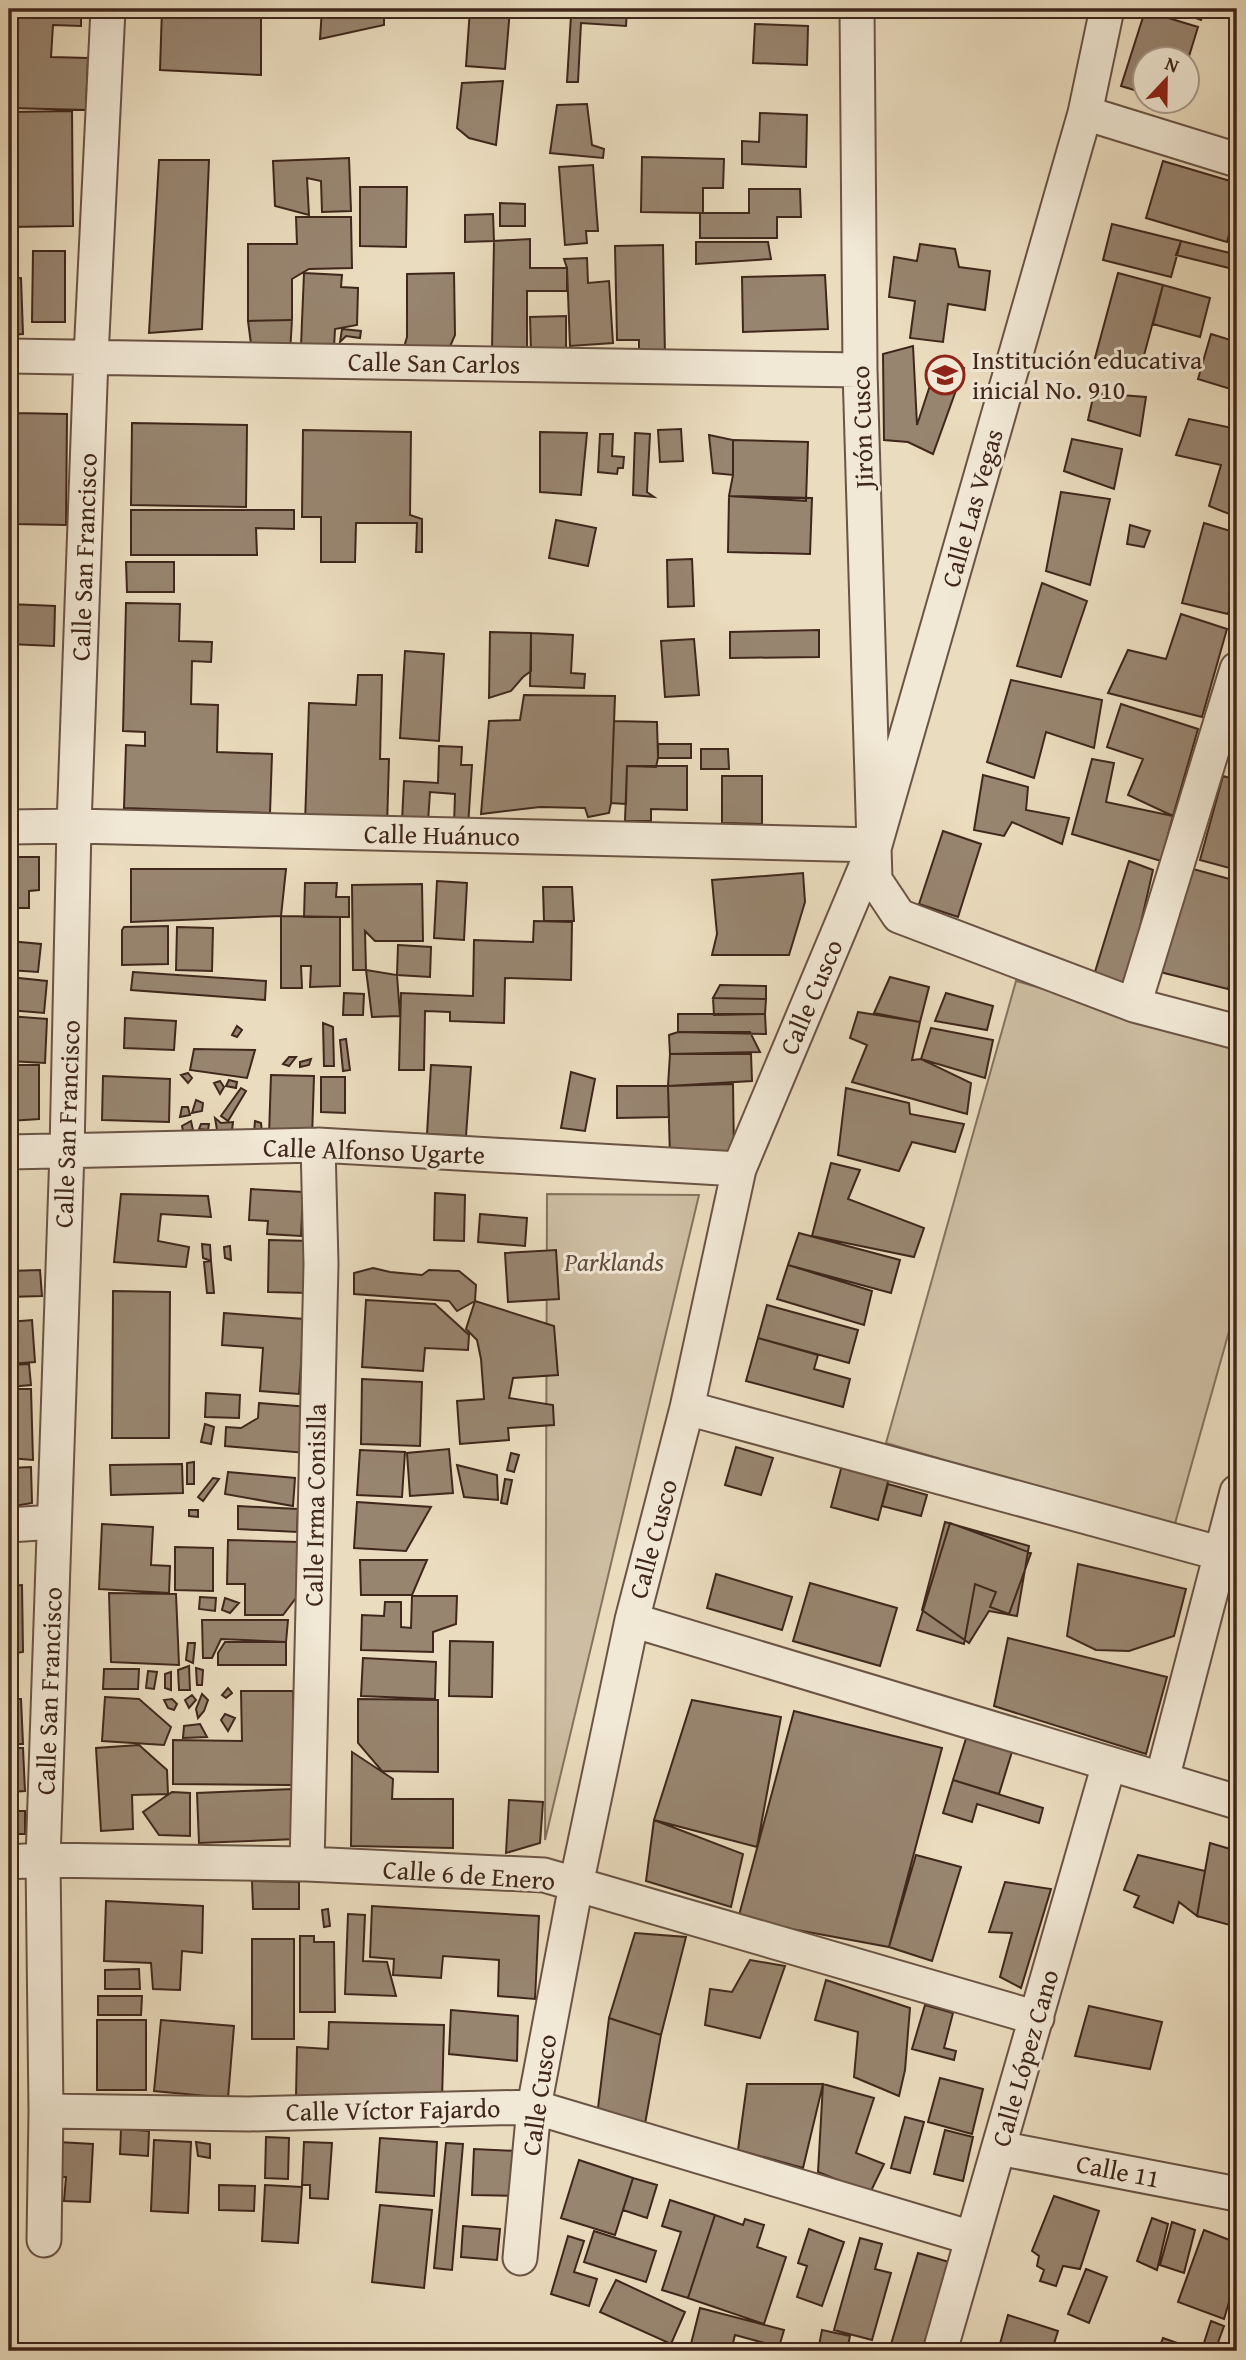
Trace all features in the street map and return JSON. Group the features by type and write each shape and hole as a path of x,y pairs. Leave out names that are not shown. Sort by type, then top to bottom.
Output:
{"street":[{"name":"Calle San Francisco","path":"44,2240 46,2111 43,1860 91,357 108,9"},
{"name":"Jirón Cusco","path":"857,9 860,369 875,845"},
{"name":"Calle Las Vegas","path":"875,845 1085,113 1107,9"},
{"path":"1085,113 1237,160"},
{"name":"Calle San Carlos","path":"9,356 860,369"},
{"path":"1134,1005 1237,669"},
{"name":"Calle Huánuco","path":"9,827 75,826 875,845"},
{"path":"875,845 875,880 899,916 1134,1005 1237,1032"},
{"name":"Calle Cusco","path":"520,2258 534,2107 576,1885 632,1619 687,1408 739,1169 875,845"},
{"name":"Calle Alfonso Ugarte","path":"9,1152 318,1145 739,1169"},
{"name":"Calle Irma Conislla","path":"307,1864 321,1264 318,1145"},
{"path":"687,1408 1229,1556"},
{"path":"1162,1779 1229,1556 1237,1492"},
{"path":"9,1525 54,1522"},
{"path":"632,1619 1237,1802"},
{"name":"Calle López Cano","path":"940,2351 1110,1764"},
{"name":"Calle 6 de Enero","path":"9,1862 43,1860 307,1864 544,1875 1037,2018"},
{"name":"Calle Víctor Fajardo","path":"46,2111 250,2114 534,2107 972,2238"},
{"name":"Calle 11","path":"999,2148 1237,2194"}],"green space":[{"path":"1016,981 1237,1045 1237,1303 1174,1527 886,1443"},
{"name":"Parklands","path":"547,1194 699,1195 545,1840"}],"building":[{"path":"9,9 81,9 81,26 53,25 51,57 88,58 86,110 9,108"},
{"path":"162,9 261,9 261,75 160,70"},
{"path":"322,9 384,9 384,25 320,39"},
{"path":"470,9 510,9 505,69 466,66"},
{"path":"522,9 627,9 626,26 581,23 578,82 567,82 571,15 521,13"},
{"path":"708,9 708,15 642,11"},
{"path":"745,9 816,9 816,14 745,15"},
{"path":"1186,9 1205,9 1201,20 1185,14"},
{"path":"1145,11 1198,27 1192,46 1134,46"},
{"path":"755,24 808,26 807,65 753,63"},
{"path":"1130,58 1130,89 1121,86"},
{"path":"503,81 496,145 469,138 457,128 462,83"},
{"path":"587,104 592,145 604,149 603,158 550,153 557,105"},
{"path":"72,111 73,226 9,227 9,112"},
{"path":"760,113 807,115 806,167 742,164 742,141 759,142"},
{"path":"642,157 724,159 723,188 703,188 703,213 641,212"},
{"path":"349,158 351,211 322,212 321,181 307,178 309,215 275,206 273,161"},
{"path":"159,160 209,160 202,329 149,333"},
{"path":"1163,161 1237,183 1237,207 1227,242 1146,218"},
{"path":"593,165 598,231 586,231 587,243 565,245 559,167"},
{"path":"360,187 407,187 406,247 360,246"},
{"path":"749,189 800,189 801,217 777,217 777,238 700,238 700,213 749,213"},
{"path":"500,203 525,204 525,226 500,226"},
{"path":"493,214 494,241 465,242 465,215"},
{"path":"296,217 351,217 352,268 309,269 292,279 292,320 248,321 248,244 297,244"},
{"path":"1112,224 1181,241 1171,277 1103,260"},
{"path":"530,239 530,268 567,268 567,291 527,291 527,349 492,349 494,241"},
{"path":"1181,241 1234,254 1229,268 1176,255"},
{"path":"696,242 768,242 771,259 696,264"},
{"path":"920,244 955,249 959,267 990,271 985,310 948,304 943,342 910,338 915,301 889,297 894,257 917,261"},
{"path":"663,245 665,358 639,358 639,340 617,340 615,246"},
{"path":"33,251 65,251 65,322 32,322"},
{"path":"1234,254 1237,255 1237,270 1229,268"},
{"path":"587,258 588,283 609,281 613,343 570,346 567,268 564,259"},
{"path":"304,273 342,275 341,287 358,288 357,325 335,329 334,347 301,346"},
{"path":"454,273 455,335 445,358 401,357 407,337 407,274"},
{"path":"1118,273 1163,285 1140,370 1095,358"},
{"path":"825,275 828,329 743,332 742,277"},
{"path":"21,278 23,334 9,335 9,279"},
{"path":"1163,285 1210,298 1200,337 1153,324"},
{"path":"566,316 566,351 531,351 530,317"},
{"path":"292,320 290,353 251,344 248,321"},
{"path":"342,329 361,331 360,338 346,336 340,342"},
{"path":"1211,334 1237,342 1237,391 1198,379"},
{"path":"913,346 917,425 939,358 964,368 933,454 908,442 884,440 883,354"},
{"path":"1094,393 1146,397 1140,436 1088,420"},
{"path":"9,413 15,413 12,506 9,506"},
{"path":"15,413 67,414 66,525 13,524"},
{"path":"1189,419 1237,429 1237,517 1209,506 1221,465 1176,455"},
{"path":"132,423 247,425 246,507 131,505"},
{"path":"681,429 683,461 660,462 658,430"},
{"path":"303,430 411,432 410,515 422,519 422,552 416,552 417,523 356,523 355,562 321,562 321,517 302,517"},
{"path":"540,432 587,433 581,495 540,492"},
{"path":"635,433 650,434 647,492 654,497 633,495"},
{"path":"600,434 613,434 612,456 624,457 623,468 618,468 617,474 598,472"},
{"path":"709,435 733,440 733,475 713,473"},
{"path":"1072,439 1122,449 1114,489 1064,471"},
{"path":"733,440 808,442 806,501 729,496 733,475"},
{"path":"1061,492 1110,499 1090,585 1046,571"},
{"path":"729,496 812,498 810,554 728,552"},
{"path":"131,510 294,510 294,529 256,528 257,555 131,555"},
{"path":"556,520 596,528 588,566 549,558"},
{"path":"1204,523 1237,533 1237,583 1228,614 1182,603"},
{"path":"1130,525 1150,531 1144,547 1127,544"},
{"path":"692,559 694,606 668,607 667,560"},
{"path":"126,562 174,562 174,592 127,592"},
{"path":"1042,583 1087,601 1061,677 1017,666"},
{"path":"126,603 180,604 179,641 212,642 211,662 192,661 191,704 218,705 217,752 272,754 270,813 124,808 126,745 145,746 145,732 123,731"},
{"path":"9,604 55,606 54,646 9,644"},
{"path":"1181,614 1227,629 1202,717 1108,693 1128,650 1166,659"},
{"path":"819,630 819,657 730,658 730,632"},
{"path":"490,632 531,633 531,671 511,691 489,698"},
{"path":"531,633 573,635 571,673 585,674 584,688 530,686"},
{"path":"694,639 699,695 665,697 661,641"},
{"path":"405,651 444,654 439,741 400,738"},
{"path":"358,675 382,675 380,759 389,759 387,827 305,824 309,703 356,705"},
{"path":"1011,680 1102,700 1094,748 1046,732 1034,778 987,762"},
{"path":"524,695 615,696 609,813 588,817 585,808 540,807 481,814 489,721 520,720"},
{"path":"1121,704 1198,729 1173,816 1128,795 1143,759 1107,747"},
{"path":"1237,716 1237,753 1227,750"},
{"path":"614,721 657,722 656,767 627,766 626,804 611,803"},
{"path":"658,744 691,744 691,758 658,758"},
{"path":"439,746 462,747 461,765 472,765 468,827 454,826 455,794 430,792 428,822 402,821 404,781 438,783"},
{"path":"701,749 728,749 729,769 701,769"},
{"path":"1092,759 1114,763 1106,802 1173,816 1161,861 1072,834"},
{"path":"627,766 687,766 687,810 651,809 651,821 625,821"},
{"path":"983,775 1028,787 1026,810 1069,818 1062,844 1012,822 1004,836 974,830"},
{"path":"722,776 762,776 762,824 722,823"},
{"path":"1223,776 1237,780 1237,870 1200,860"},
{"path":"943,831 981,844 958,917 919,904"},
{"path":"9,857 39,857 39,890 29,891 29,908 9,908"},
{"path":"1129,861 1153,870 1127,984 1094,975"},
{"path":"131,869 286,869 281,916 131,922"},
{"path":"1193,869 1237,881 1237,959 1228,989 1160,972"},
{"path":"803,873 805,902 789,955 712,955 717,934 712,880"},
{"path":"437,881 467,883 464,940 434,938"},
{"path":"305,883 337,883 336,897 349,897 349,917 304,917"},
{"path":"422,884 423,941 375,941 365,931 366,970 353,970 352,885"},
{"path":"543,887 572,887 574,921 544,921"},
{"path":"281,916 340,917 340,986 310,987 311,966 301,966 302,988 281,988"},
{"path":"534,921 572,922 571,980 505,978 504,1023 450,1021 450,1012 425,1011 424,1070 399,1070 401,993 473,996 474,940 533,942"},
{"path":"168,926 168,964 122,965 124,927"},
{"path":"177,927 213,928 212,971 176,970"},
{"path":"9,941 41,944 38,972 9,970"},
{"path":"398,945 431,947 430,977 397,975"},
{"path":"366,970 397,975 400,1016 372,1017"},
{"path":"133,972 266,981 265,1000 131,990"},
{"path":"9,977 47,981 44,1013 9,1010"},
{"path":"890,977 929,987 920,1022 874,1013"},
{"path":"720,985 766,986 766,999 713,998"},
{"path":"344,993 364,994 363,1015 343,1015"},
{"path":"946,993 993,1006 987,1030 935,1021"},
{"path":"713,998 766,999 765,1014 714,1015"},
{"path":"858,1012 920,1022 912,1060 921,1059 971,1083 967,1114 852,1082 867,1045 850,1038"},
{"path":"678,1014 765,1014 766,1034 678,1032"},
{"path":"9,1016 47,1019 45,1063 9,1061"},
{"path":"125,1018 176,1021 174,1050 124,1048"},
{"path":"323,1023 333,1027 334,1066 324,1066"},
{"path":"237,1026 242,1030 237,1037 232,1035"},
{"path":"931,1028 993,1040 985,1078 921,1059"},
{"path":"678,1032 750,1032 760,1052 670,1054 669,1035"},
{"path":"346,1039 350,1070 343,1071 340,1040"},
{"path":"194,1049 255,1050 247,1078 190,1070"},
{"path":"670,1054 751,1054 752,1081 668,1086"},
{"path":"289,1057 296,1057 289,1066 283,1064"},
{"path":"311,1059 309,1065 300,1067 300,1062"},
{"path":"9,1065 39,1065 39,1119 9,1121"},
{"path":"431,1065 471,1067 466,1136 427,1134"},
{"path":"571,1072 595,1079 585,1131 561,1128"},
{"path":"188,1073 192,1078 188,1083 181,1075"},
{"path":"271,1075 314,1076 312,1138 269,1136"},
{"path":"103,1076 170,1079 169,1122 102,1120"},
{"path":"321,1077 345,1077 345,1113 321,1112"},
{"path":"229,1080 237,1082 236,1088 226,1086"},
{"path":"220,1081 224,1087 220,1094 214,1083"},
{"path":"733,1084 734,1156 670,1157 668,1086"},
{"path":"617,1086 668,1086 669,1117 617,1118"},
{"path":"241,1088 246,1091 228,1121 221,1116"},
{"path":"846,1088 909,1103 910,1114 964,1124 955,1152 912,1142 899,1171 838,1155"},
{"path":"196,1100 203,1103 202,1111 192,1113"},
{"path":"182,1107 188,1107 190,1115 180,1117"},
{"path":"215,1118 221,1123 233,1122 232,1130 217,1130"},
{"path":"191,1121 193,1130 183,1131 182,1126"},
{"path":"255,1121 261,1123 262,1133 254,1132"},
{"path":"201,1124 209,1124 208,1130 199,1129"},
{"path":"831,1163 860,1170 848,1199 924,1228 914,1257 812,1236"},
{"path":"251,1189 303,1192 301,1236 267,1234 268,1221 249,1220"},
{"path":"435,1193 465,1195 464,1241 434,1240"},
{"path":"121,1194 208,1196 211,1217 161,1214 158,1241 189,1247 186,1267 114,1262"},
{"path":"480,1214 527,1218 525,1246 478,1242"},
{"path":"799,1233 900,1260 891,1293 788,1265"},
{"path":"269,1240 311,1241 310,1293 268,1292"},
{"path":"202,1244 210,1245 211,1261 203,1258"},
{"path":"230,1246 231,1260 225,1258 224,1247"},
{"path":"556,1250 559,1299 508,1302 505,1253"},
{"path":"211,1261 214,1293 207,1293 204,1262"},
{"path":"788,1265 872,1291 864,1325 777,1299"},
{"path":"373,1268 422,1275 429,1270 459,1271 476,1285 475,1301 457,1311 449,1301 354,1294 354,1273"},
{"path":"40,1270 42,1296 9,1297 9,1271"},
{"path":"113,1291 170,1292 169,1438 112,1438"},
{"path":"366,1300 435,1304 469,1335 468,1350 425,1348 423,1371 362,1367"},
{"path":"475,1301 554,1326 558,1375 513,1378 509,1398 553,1405 554,1425 508,1428 509,1440 460,1444 457,1401 484,1399 477,1340 466,1329"},
{"path":"767,1305 858,1330 849,1363 758,1338"},
{"path":"224,1313 304,1319 299,1394 260,1391 263,1348 222,1345"},
{"path":"32,1320 35,1362 9,1364 9,1322"},
{"path":"758,1338 818,1355 814,1369 850,1379 843,1407 746,1381"},
{"path":"29,1364 31,1385 9,1387 9,1365"},
{"path":"362,1379 422,1382 420,1446 361,1444"},
{"path":"9,1389 31,1389 33,1460 9,1458"},
{"path":"206,1393 240,1395 239,1418 205,1417"},
{"path":"259,1403 309,1407 306,1453 225,1446 226,1427 241,1428 258,1418"},
{"path":"205,1424 214,1427 211,1444 201,1442"},
{"path":"736,1447 773,1458 761,1495 725,1485"},
{"path":"449,1449 453,1493 410,1496 407,1453"},
{"path":"360,1450 405,1452 402,1497 357,1495"},
{"path":"511,1453 519,1455 514,1472 507,1470"},
{"path":"194,1462 194,1484 187,1484 187,1463"},
{"path":"182,1464 183,1493 111,1495 110,1465"},
{"path":"457,1465 497,1475 498,1500 464,1497"},
{"path":"842,1465 889,1478 878,1520 831,1507"},
{"path":"31,1467 32,1503 9,1507 9,1468"},
{"path":"228,1472 295,1478 293,1506 225,1494"},
{"path":"213,1478 219,1479 203,1501 198,1497"},
{"path":"505,1479 512,1480 507,1504 501,1503"},
{"path":"888,1484 927,1495 921,1516 882,1506"},
{"path":"357,1502 431,1507 406,1551 354,1548"},
{"path":"238,1506 298,1509 297,1532 238,1529"},
{"path":"189,1510 198,1510 198,1517 189,1516"},
{"path":"945,1522 1029,1546 1017,1616 989,1611 969,1643 922,1610"},
{"path":"950,1523 1031,1553 1009,1614 990,1607 996,1592 975,1584 964,1644 917,1630"},
{"path":"102,1524 153,1527 151,1565 170,1566 169,1593 99,1589"},
{"path":"228,1540 299,1542 299,1594 283,1615 245,1615 245,1584 227,1584"},
{"path":"175,1547 213,1548 213,1591 175,1590"},
{"path":"360,1560 427,1560 412,1595 361,1595"},
{"path":"1078,1564 1186,1589 1174,1636 1129,1651 1096,1650 1067,1636"},
{"path":"716,1574 792,1597 782,1630 707,1608"},
{"path":"810,1583 897,1608 880,1666 793,1641"},
{"path":"22,1585 23,1652 9,1654 9,1586"},
{"path":"109,1593 176,1594 179,1665 111,1662"},
{"path":"412,1596 457,1596 456,1624 433,1632 433,1652 361,1650 362,1615 384,1616 385,1602 401,1602 401,1627 411,1628"},
{"path":"200,1597 216,1598 215,1611 199,1609"},
{"path":"225,1598 239,1603 230,1613 222,1610"},
{"path":"202,1620 288,1620 286,1642 221,1639 212,1658 203,1658"},
{"path":"1008,1638 1167,1677 1146,1754 994,1706"},
{"path":"450,1641 493,1642 492,1697 449,1696"},
{"path":"225,1642 286,1642 286,1665 218,1665 218,1653"},
{"path":"188,1643 195,1643 193,1663 186,1660"},
{"path":"363,1658 436,1662 435,1699 361,1696"},
{"path":"9,1662 13,1662 13,1686 9,1686"},
{"path":"189,1666 190,1690 179,1690 178,1670"},
{"path":"196,1668 203,1670 202,1685 197,1685"},
{"path":"104,1669 139,1669 138,1689 103,1689"},
{"path":"148,1671 157,1672 154,1689 146,1688"},
{"path":"171,1672 171,1690 165,1688 165,1674"},
{"path":"228,1688 232,1693 226,1698 222,1695"},
{"path":"241,1691 293,1691 293,1785 173,1784 173,1740 242,1741"},
{"path":"202,1694 208,1700 198,1718 196,1709"},
{"path":"192,1695 196,1700 189,1708 185,1700"},
{"path":"105,1697 139,1699 171,1727 164,1745 102,1741"},
{"path":"9,1699 21,1699 23,1744 9,1744"},
{"path":"172,1699 177,1704 174,1710 168,1708 164,1700"},
{"path":"358,1699 438,1700 438,1772 382,1771 358,1743"},
{"path":"692,1700 781,1717 757,1847 654,1820"},
{"path":"794,1711 942,1748 889,1947 738,1919"},
{"path":"225,1714 235,1718 228,1731 221,1720"},
{"path":"200,1724 207,1737 183,1738 184,1726"},
{"path":"969,1729 1015,1742 999,1794 953,1780"},
{"path":"139,1745 167,1770 168,1794 132,1795 133,1829 101,1831 96,1748"},
{"path":"9,1748 23,1748 25,1791 9,1792"},
{"path":"352,1752 393,1779 392,1799 453,1799 453,1848 351,1846"},
{"path":"953,1780 1043,1808 1039,1823 977,1804 972,1822 943,1813"},
{"path":"293,1789 296,1839 199,1843 197,1793"},
{"path":"172,1792 190,1793 190,1836 159,1835 143,1812"},
{"path":"509,1800 543,1802 540,1843 506,1853"},
{"path":"9,1811 25,1811 25,1834 9,1834"},
{"path":"654,1820 743,1854 731,1907 646,1881"},
{"path":"1210,1843 1237,1851 1237,1927 1197,1916"},
{"path":"916,1855 961,1867 932,1961 889,1947"},
{"path":"1138,1855 1205,1871 1197,1916 1179,1902 1173,1923 1134,1907 1139,1896 1124,1890"},
{"path":"252,1881 299,1882 299,1909 253,1909"},
{"path":"1005,1882 1051,1889 1021,1988 1000,1977 1012,1933 989,1932"},
{"path":"106,1901 203,1906 202,1953 182,1951 180,1990 153,1989 151,1963 104,1961"},
{"path":"372,1906 539,1916 535,1999 498,1996 499,1960 443,1956 441,1978 393,1975 394,1959 370,1957"},
{"path":"328,1909 330,1926 324,1927 322,1910"},
{"path":"348,1914 365,1915 363,1961 387,1962 396,1996 345,1994"},
{"path":"635,1933 686,1937 661,2035 609,2018"},
{"path":"300,1936 314,1936 314,1942 334,1942 335,2012 300,2012"},
{"path":"252,1939 294,1939 294,2039 252,2039"},
{"path":"750,1960 785,1966 760,2038 705,2025 710,1989 732,1992"},
{"path":"9,1967 18,1967 16,2006 9,2006"},
{"path":"139,1969 140,1989 105,1989 105,1970"},
{"path":"826,1980 910,2008 905,2070 899,2096 854,2077 858,2032 815,2020"},
{"path":"98,1996 142,1996 141,2015 98,2015"},
{"path":"925,2005 953,2013 944,2048 956,2051 954,2060 912,2049"},
{"path":"9,2006 16,2006 15,2036 9,2035"},
{"path":"1089,2006 1162,2022 1150,2069 1075,2056"},
{"path":"451,2010 518,2016 517,2061 449,2054"},
{"path":"609,2018 661,2035 645,2124 598,2108"},
{"path":"97,2020 146,2020 146,2090 97,2090"},
{"path":"161,2020 234,2026 228,2098 154,2091"},
{"path":"329,2022 444,2025 442,2100 296,2097 297,2047 328,2049"},
{"path":"940,2078 983,2089 972,2134 928,2122"},
{"path":"747,2084 823,2084 803,2168 738,2150"},
{"path":"823,2084 874,2098 856,2153 884,2164 870,2193 818,2172"},
{"path":"905,2117 924,2122 910,2173 891,2168"},
{"path":"121,2129 149,2131 148,2156 120,2154"},
{"path":"945,2130 973,2137 963,2181 934,2174"},
{"path":"266,2137 289,2138 288,2179 265,2178"},
{"path":"380,2138 437,2142 434,2196 376,2192"},
{"path":"154,2140 191,2142 188,2213 151,2211"},
{"path":"58,2142 93,2144 90,2202 64,2201 66,2177 56,2177"},
{"path":"196,2142 210,2144 210,2158 198,2156"},
{"path":"304,2142 332,2143 328,2199 310,2198 310,2185 302,2185"},
{"path":"446,2143 463,2144 452,2270 434,2268"},
{"path":"474,2149 518,2151 517,2196 472,2195"},
{"path":"579,2160 633,2178 615,2235 561,2218"},
{"path":"633,2178 657,2185 647,2218 623,2210"},
{"path":"219,2185 255,2186 254,2211 219,2210"},
{"path":"265,2185 302,2187 298,2243 262,2241"},
{"path":"1054,2196 1099,2211 1080,2269 1063,2266 1056,2286 1040,2281 1044,2270 1037,2266 1039,2256 1032,2251"},
{"path":"670,2200 715,2215 688,2298 662,2290 681,2232 662,2226"},
{"path":"380,2205 432,2210 424,2288 372,2282"},
{"path":"715,2215 743,2225 745,2219 764,2225 757,2247 786,2257 764,2324 688,2298"},
{"path":"1152,2218 1168,2224 1157,2270 1137,2261"},
{"path":"1172,2222 1195,2230 1184,2273 1160,2265"},
{"path":"463,2226 500,2229 497,2260 461,2257"},
{"path":"809,2229 844,2242 822,2306 797,2297 807,2266 798,2263"},
{"path":"1204,2230 1237,2243 1237,2275 1224,2319 1178,2302"},
{"path":"594,2231 656,2251 646,2282 584,2262"},
{"path":"568,2236 584,2241 574,2272 597,2279 589,2306 551,2294"},
{"path":"860,2238 882,2244 875,2269 891,2273 872,2340 834,2330"},
{"path":"918,2253 949,2262 923,2351 889,2351"},
{"path":"1086,2269 1107,2277 1089,2323 1068,2314"},
{"path":"616,2280 685,2312 671,2344 600,2312"},
{"path":"700,2308 784,2330 779,2347 735,2335 731,2351 691,2344"},
{"path":"1008,2315 1058,2331 1052,2350 1056,2351 1030,2348 1029,2351 998,2351"},
{"path":"1211,2321 1224,2326 1216,2348 1204,2343"},
{"path":"822,2330 850,2336 847,2351 818,2351"},
{"path":"1163,2338 1177,2343 1175,2351 1158,2351"}],"place":[{"name":"Institución educativa inicial No. 910","path":"945,375"}]}
